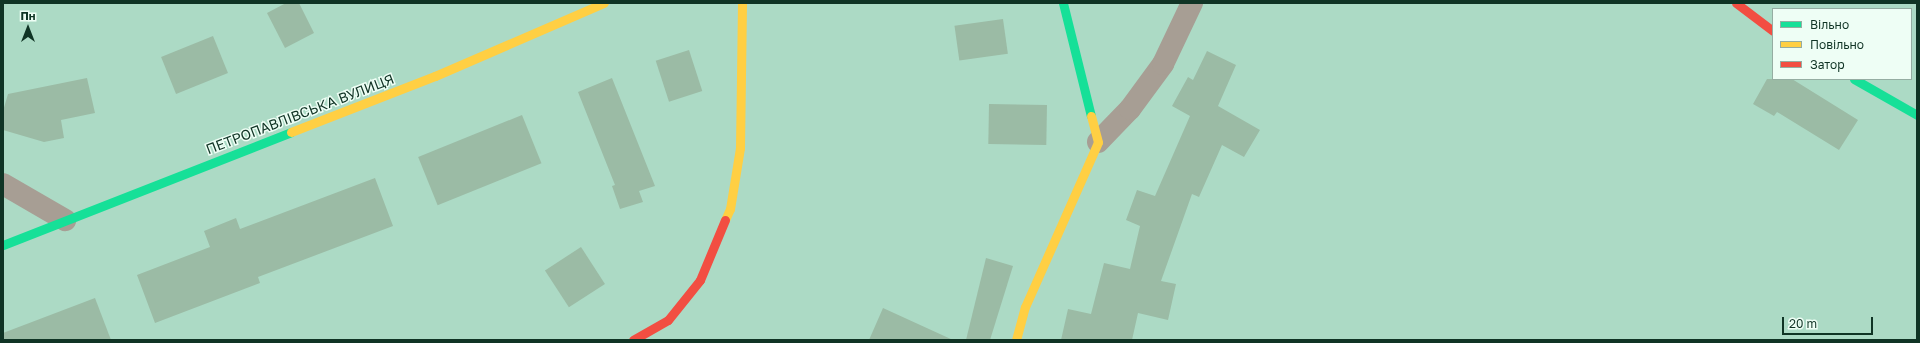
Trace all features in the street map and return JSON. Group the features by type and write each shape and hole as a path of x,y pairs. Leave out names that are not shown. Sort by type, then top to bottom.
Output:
{"street":[{"name":"ПЕТРОПАВЛІВСЬКА ВУЛИЦЯ","path":"3,245 435,76 604,3"},
{"path":"632,340 668,320 700,280 730,209 740,148 742,3"},
{"path":"1063,3 1098,142"},
{"path":"1016,340 1025,307 1098,142 1130,109 1163,64 1192,3"},
{"path":"1736,3 1772,30"},
{"path":"1856,80 1917,115"},
{"path":"3,184 65,220"}],"building":[{"path":"286,3 299,3 314,33 285,48 267,13"},
{"path":"1003,19 1008,54 959,60 954,26"},
{"path":"213,36 228,73 176,94 161,57"},
{"path":"689,50 702,91 669,102 656,61"},
{"path":"1207,51 1236,65 1218,106 1260,130 1244,157 1222,145 1199,197 1192,194 1161,281 1176,284 1168,320 1138,313 1132,340 1061,340 1068,309 1091,314 1104,263 1130,269 1140,226 1126,220 1137,190 1155,196 1190,116 1172,106 1188,77 1193,80"},
{"path":"87,78 95,113 61,120 64,138 44,142 3,130 3,111 8,94"},
{"path":"612,78 655,186 639,191 643,202 620,209 612,186 615,185 578,92"},
{"path":"1767,79 1794,80 1858,120 1839,150 1777,112 1774,116 1753,104"},
{"path":"989,104 1047,105 1046,145 988,144"},
{"path":"522,115 541,163 438,205 418,157"},
{"path":"375,178 393,226 258,277 260,283 155,323 137,275 210,247 204,231 236,218 240,229"},
{"path":"581,247 605,284 569,307 545,270"},
{"path":"986,258 1013,266 990,340 966,340"},
{"path":"95,298 111,340 3,340 3,333"},
{"path":"883,308 953,340 869,340"}],"traffic: fast":[{"path":"1063,3 1091,116"},
{"path":"1856,80 1917,115"},
{"path":"3,245 291,132"}],"traffic: slow":[{"path":"291,132 435,76 604,3"},
{"path":"725,220 730,209 740,148 742,3"},
{"path":"1016,340 1025,307 1098,142 1091,116"}],"traffic: jam":[{"path":"1736,3 1772,30"},
{"path":"633,340 668,320 700,280 725,220"}]}
